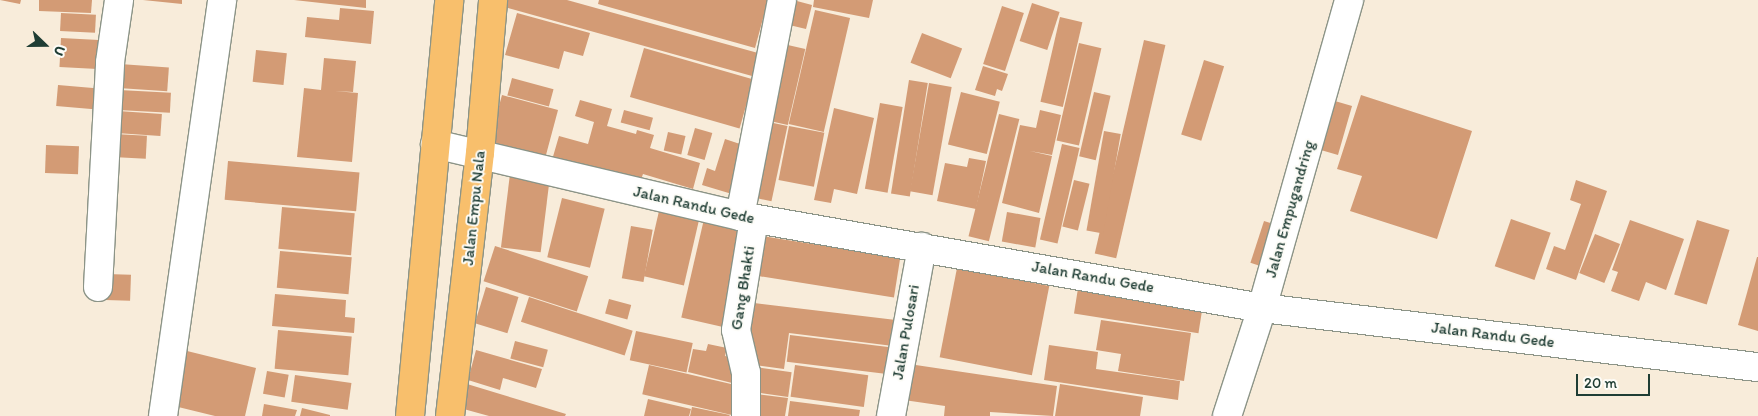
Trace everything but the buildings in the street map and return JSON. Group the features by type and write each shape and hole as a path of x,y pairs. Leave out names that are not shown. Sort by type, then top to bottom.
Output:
{"main road":[{"path":"410,416 450,0"},
{"name":"Jalan Empu Nala","path":"450,416 480,153 493,0"}],"street":[{"path":"98,287 110,62 120,0"},
{"path":"163,416 222,0"},
{"name":"Gang Bhakti","path":"746,416 746,373 736,330 747,218 782,0"},
{"name":"Jalan Empugandring","path":"1227,416 1250,305 1349,0"},
{"name":"Jalan Randu Gede","path":"435,144 480,153 747,218 1250,305 1758,367"},
{"name":"Jalan Pulosari","path":"891,416 922,247"}]}
